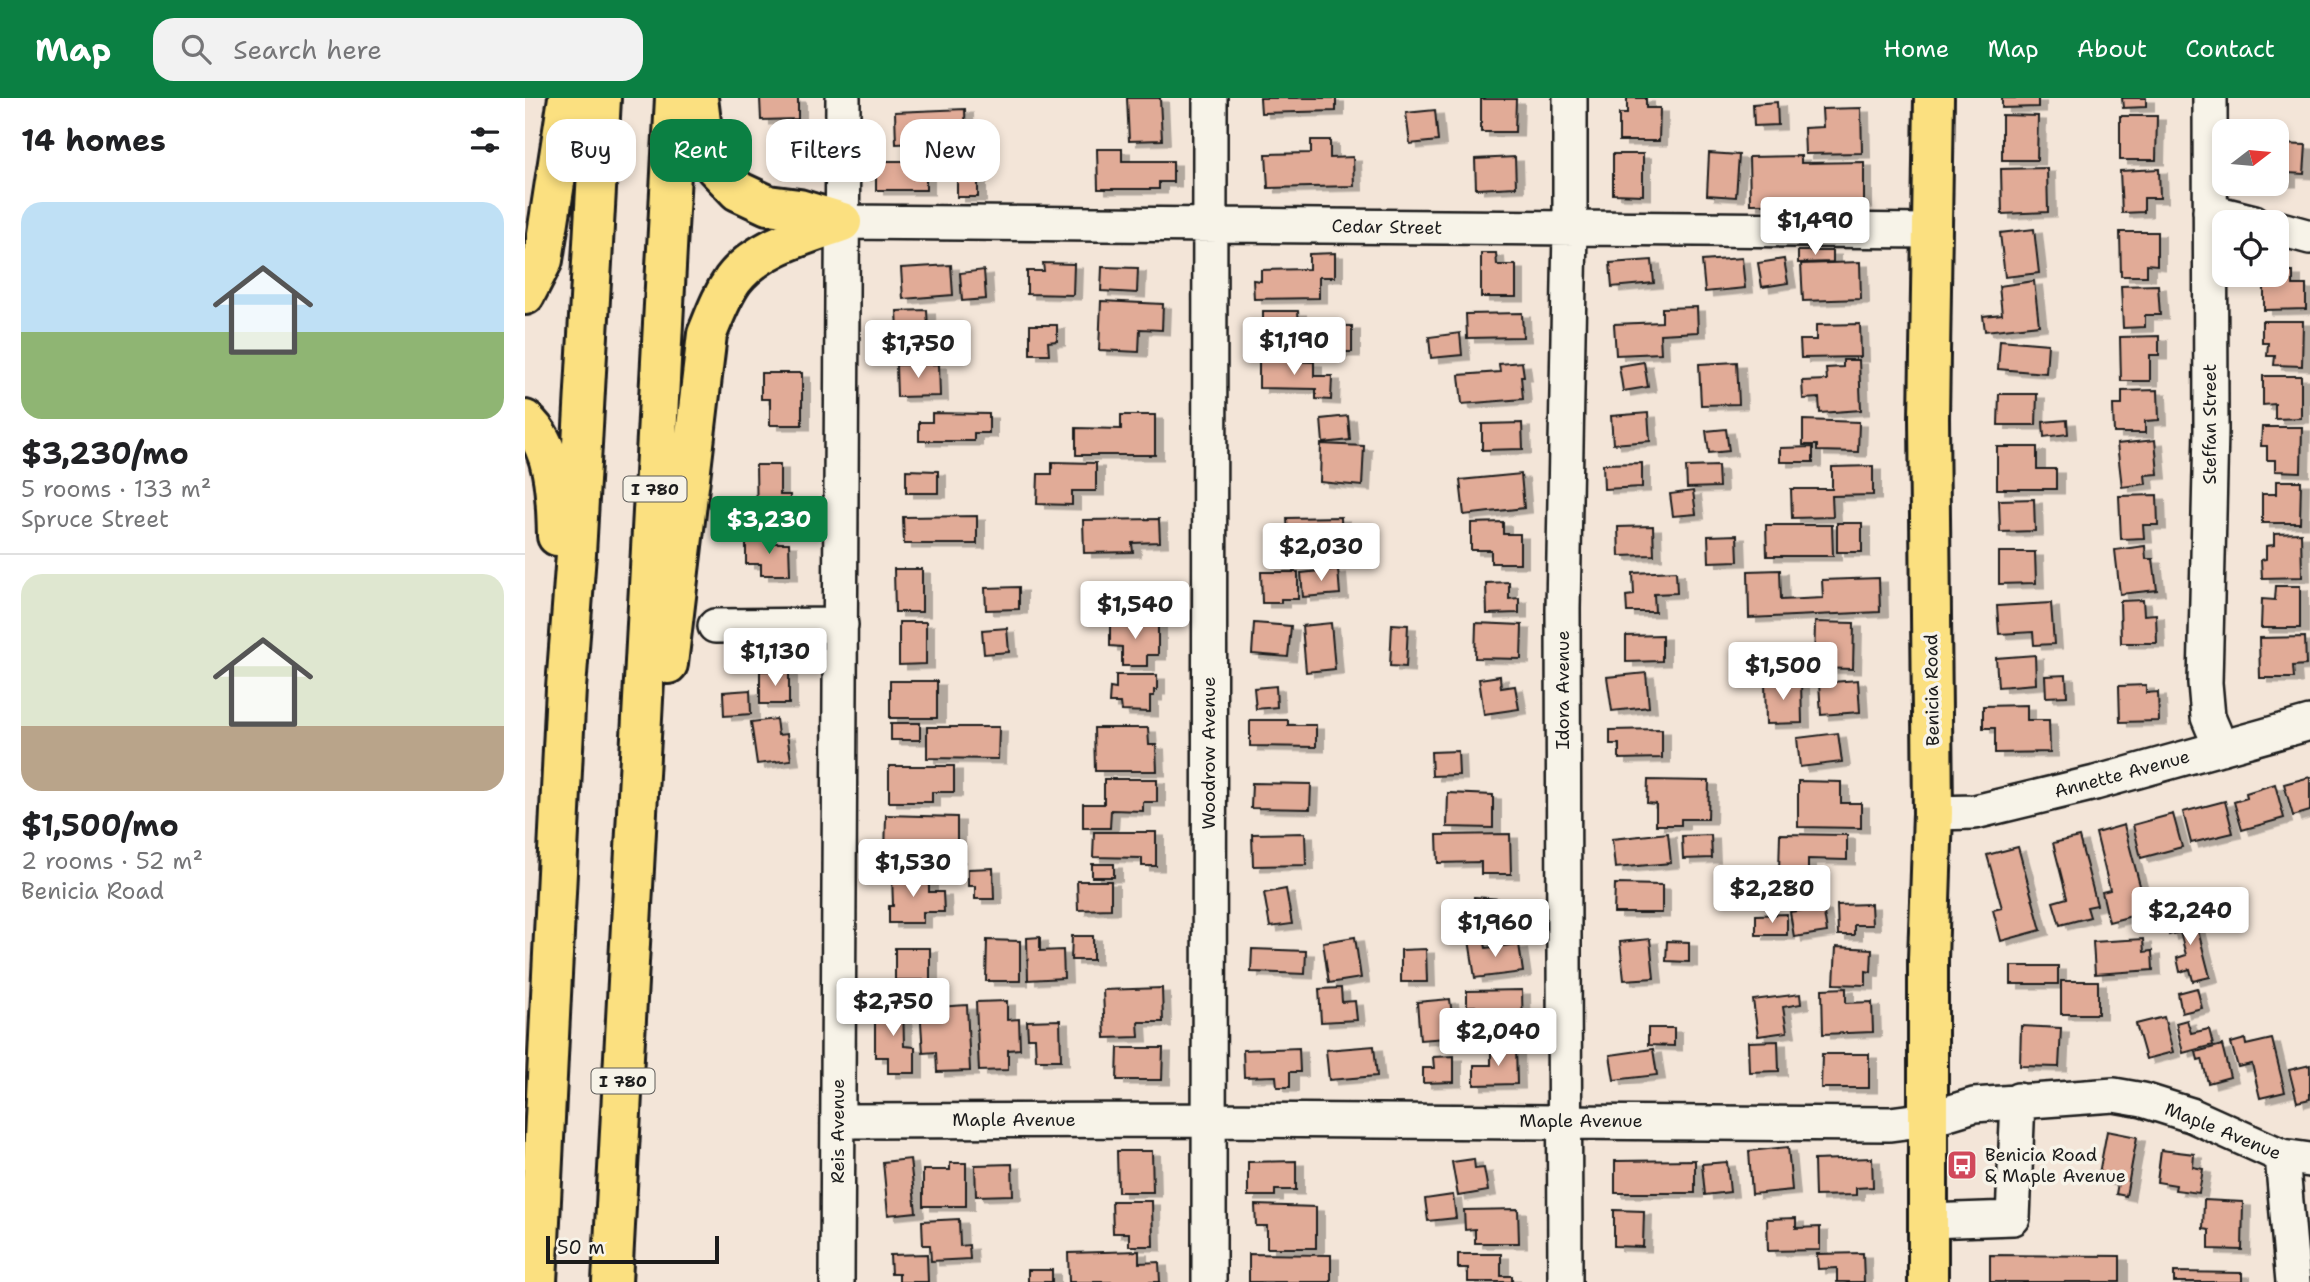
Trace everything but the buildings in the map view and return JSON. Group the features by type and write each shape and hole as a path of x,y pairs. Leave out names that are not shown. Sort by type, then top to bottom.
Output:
{"main road":[{"path":"525,295 543,260 569,98"},
{"path":"537,1282 566,688 601,98"},
{"name":"I 780","path":"612,1282 675,98"},
{"path":"698,98 703,138 715,167 738,191 768,205 799,209 842,222"},
{"name":"Benicia Road","path":"1928,1282 1928,959 1933,813 1930,472 1934,98"},
{"path":"635,881 664,695 707,334 720,302 735,278 759,257 787,241 842,222"},
{"path":"525,420 533,427 546,452 555,493 566,688"}],"street":[{"name":"Reis Avenue","path":"837,1282 843,98"},
{"name":"Woodrow Avenue","path":"1209,1282 1210,98"},
{"name":"Idora Avenue","path":"1565,1282 1563,609 1570,98"},
{"name":"Steffan Street","path":"2210,98 2211,430 2205,683 2208,717 2221,748"},
{"name":"Cedar Street","path":"842,222 1932,231"},
{"path":"2289,231 2310,237"},
{"path":"715,626 841,625"},
{"name":"Annette Avenue","path":"1933,813 1975,812 2095,783 2310,723"},
{"name":"Maple Avenue","path":"838,1121 1890,1124 1928,1119 1975,1105 2114,1095 2143,1100 2191,1115 2296,1158"},
{"path":"1928,1221 2013,1218 2018,1100"},
{"path":"2293,1282 2296,1158"}],"place":[{"name":"Benicia Road & Maple Avenue","path":"1962,1165"}]}
